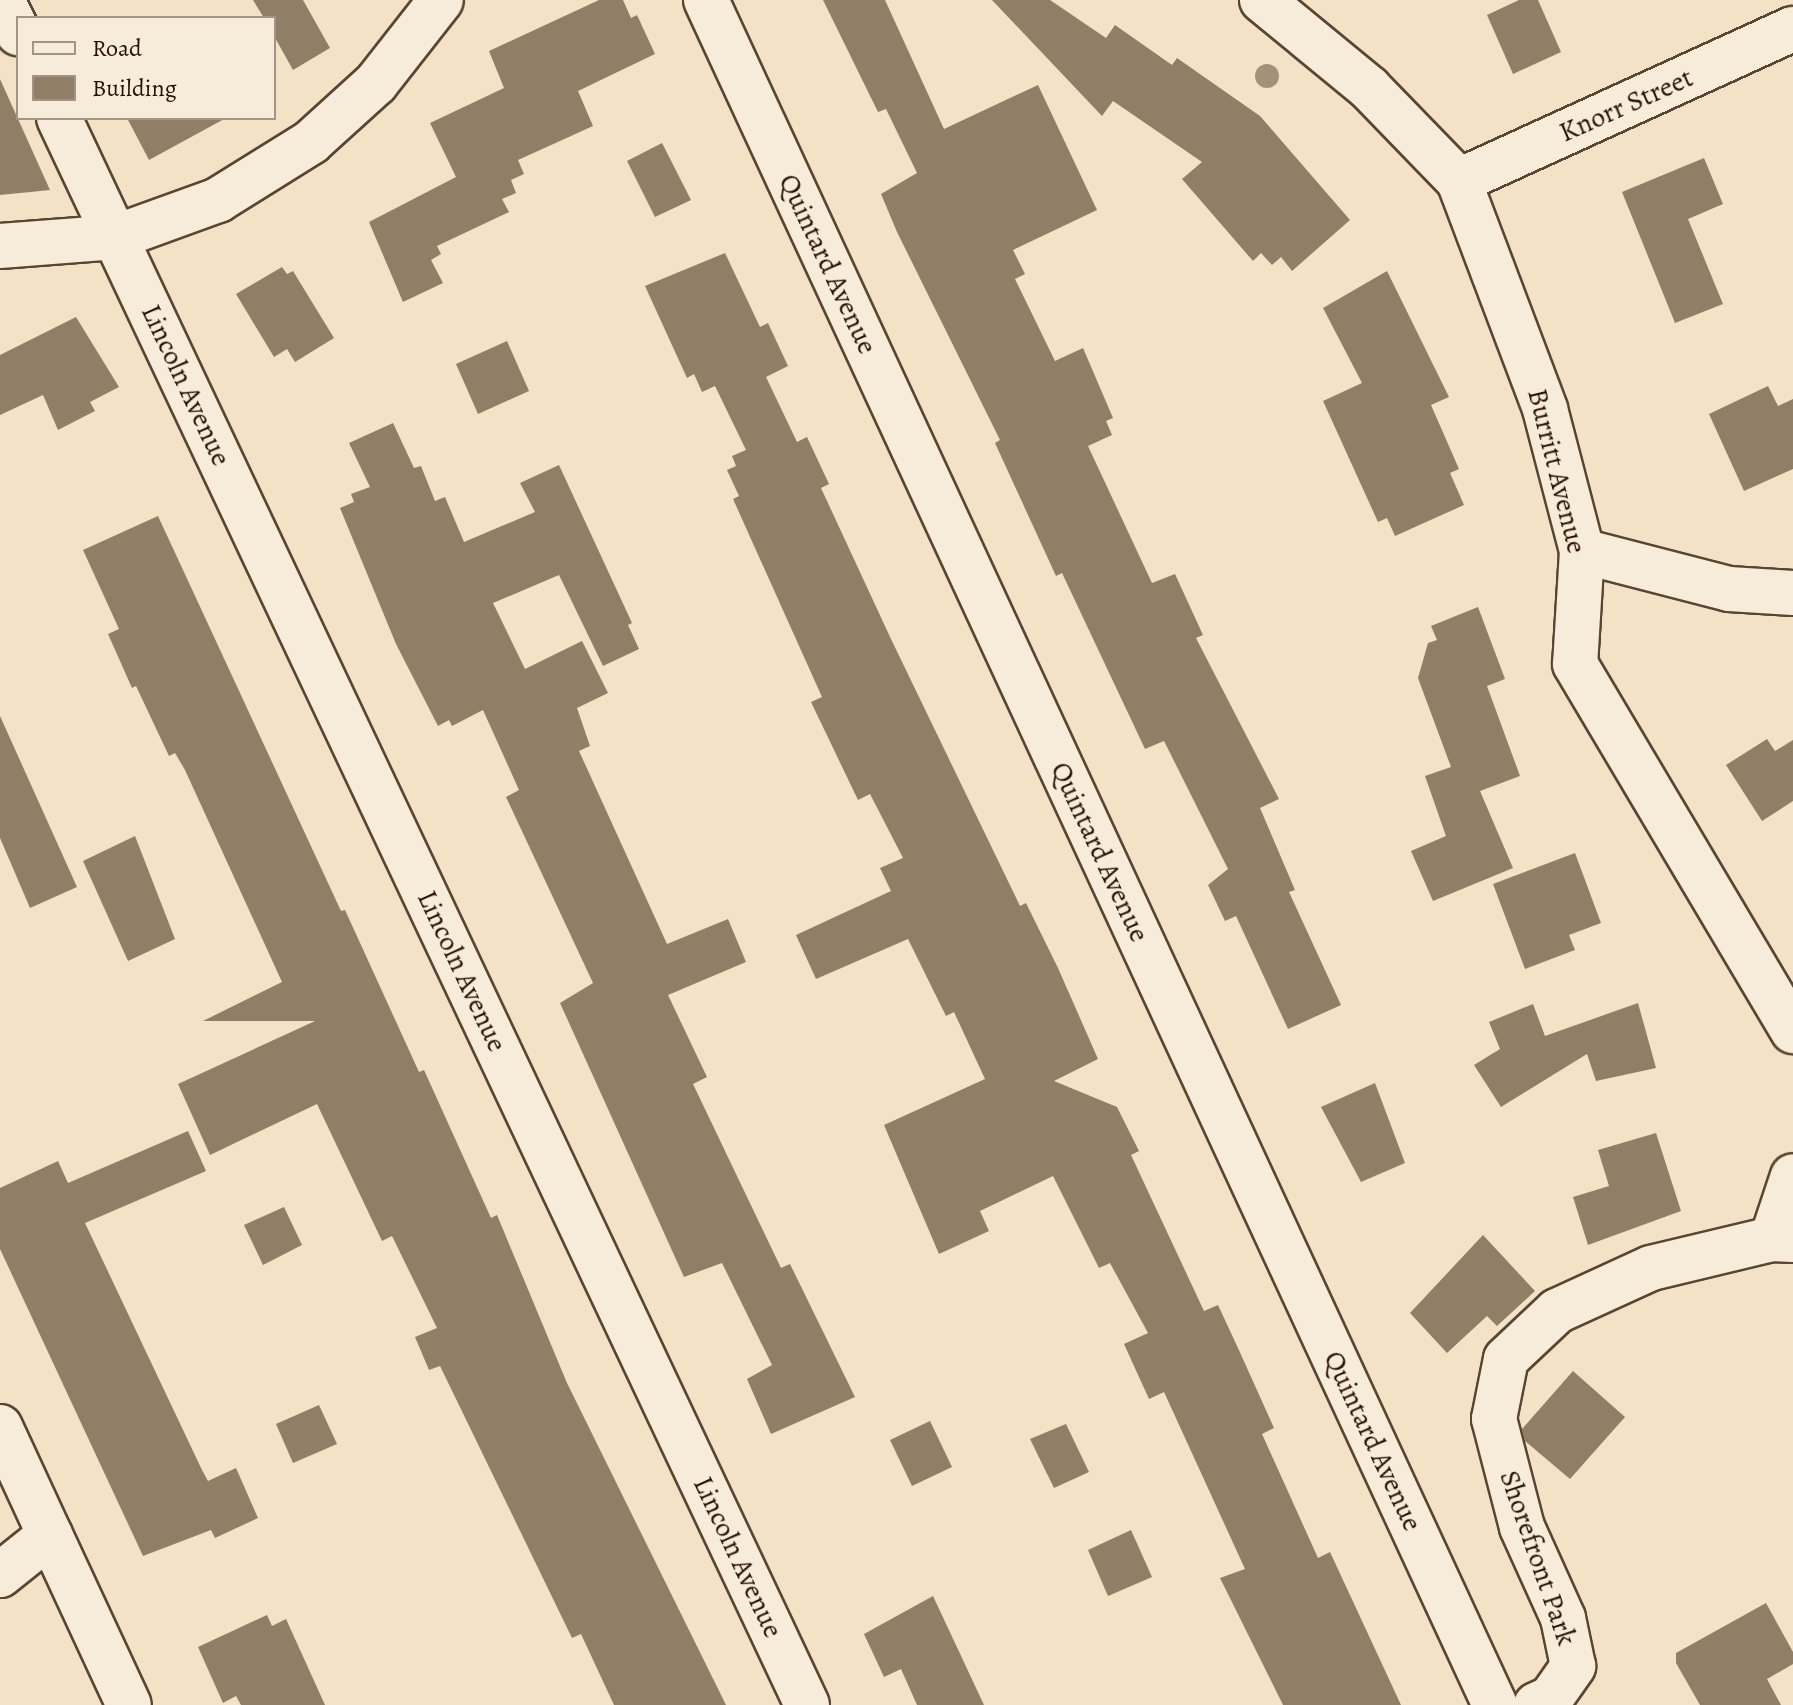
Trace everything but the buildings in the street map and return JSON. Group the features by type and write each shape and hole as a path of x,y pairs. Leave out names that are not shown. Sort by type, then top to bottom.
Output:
{"street":[{"path":"2,0 16,29"},
{"path":"0,246 116,237 218,200 311,142 376,83 441,0"},
{"name":"Quintard Avenue","path":"706,0 1495,1705"},
{"name":"Burritt Avenue","path":"1262,0 1369,88 1459,181 1545,409 1582,551 1575,664 1793,1031"},
{"name":"Knorr Street","path":"1459,181 1793,29"},
{"name":"Lincoln Avenue","path":"60,120 807,1705"},
{"path":"1582,551 1729,589 1793,593"},
{"name":"Shorefront Park","path":"1536,1705 1551,1698 1573,1666 1563,1618 1522,1527 1494,1419 1506,1359 1557,1311 1651,1268 1782,1240 1793,1176"},
{"path":"0,1427 129,1705"},
{"path":"0,1575 50,1535"}]}
